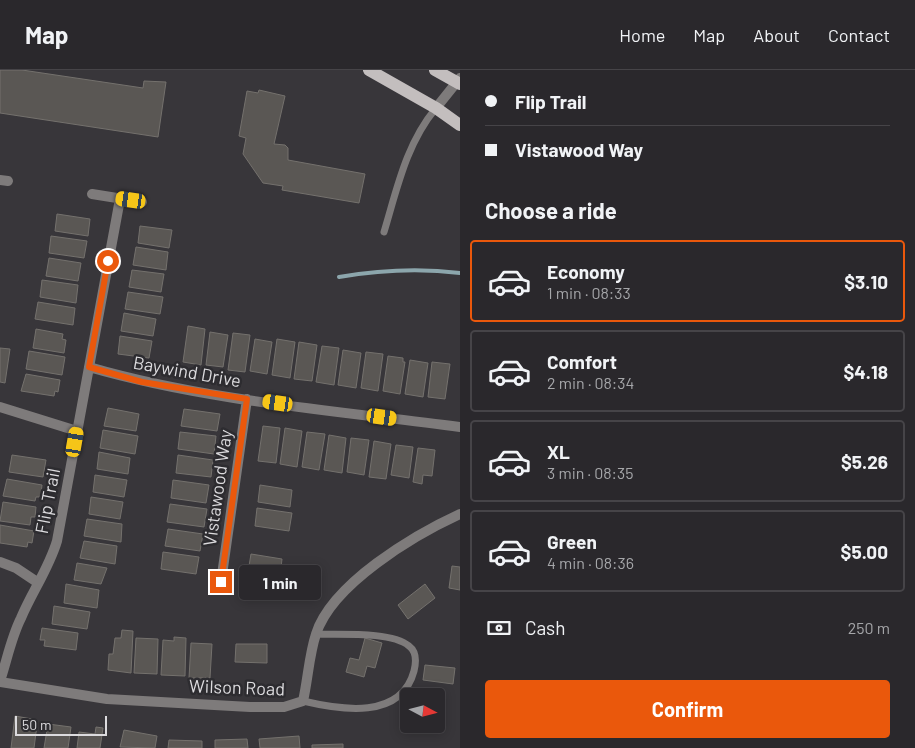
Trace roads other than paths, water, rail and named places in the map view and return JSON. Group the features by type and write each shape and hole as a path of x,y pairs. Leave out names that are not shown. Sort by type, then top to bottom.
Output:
{"main road":[{"path":"369,70 436,108 460,124"},
{"path":"435,70 459,81"}],"street":[{"path":"436,108 459,81"},
{"path":"92,194 142,202"},
{"name":"Flip Trail","path":"0,681 19,620 37,582 52,559 57,541 120,199"},
{"name":"Baywind Drive","path":"89,367 142,382 247,399 460,427"},
{"name":"Vistawood Way","path":"221,582 247,399"},
{"path":"0,407 77,431"},
{"name":"Wilson Road","path":"0,681 117,699 259,707 284,707 303,701 316,634 326,612 349,584 426,532 460,514"},
{"path":"0,562 16,568 37,582"}],"lane":[{"path":"384,232 406,157 426,120 436,108"},
{"path":"303,701 362,709 379,708 394,701 412,678 415,668 414,653 410,646 400,642 364,634 316,634"}],"waterway":[{"path":"339,277 400,271 460,273"}]}
